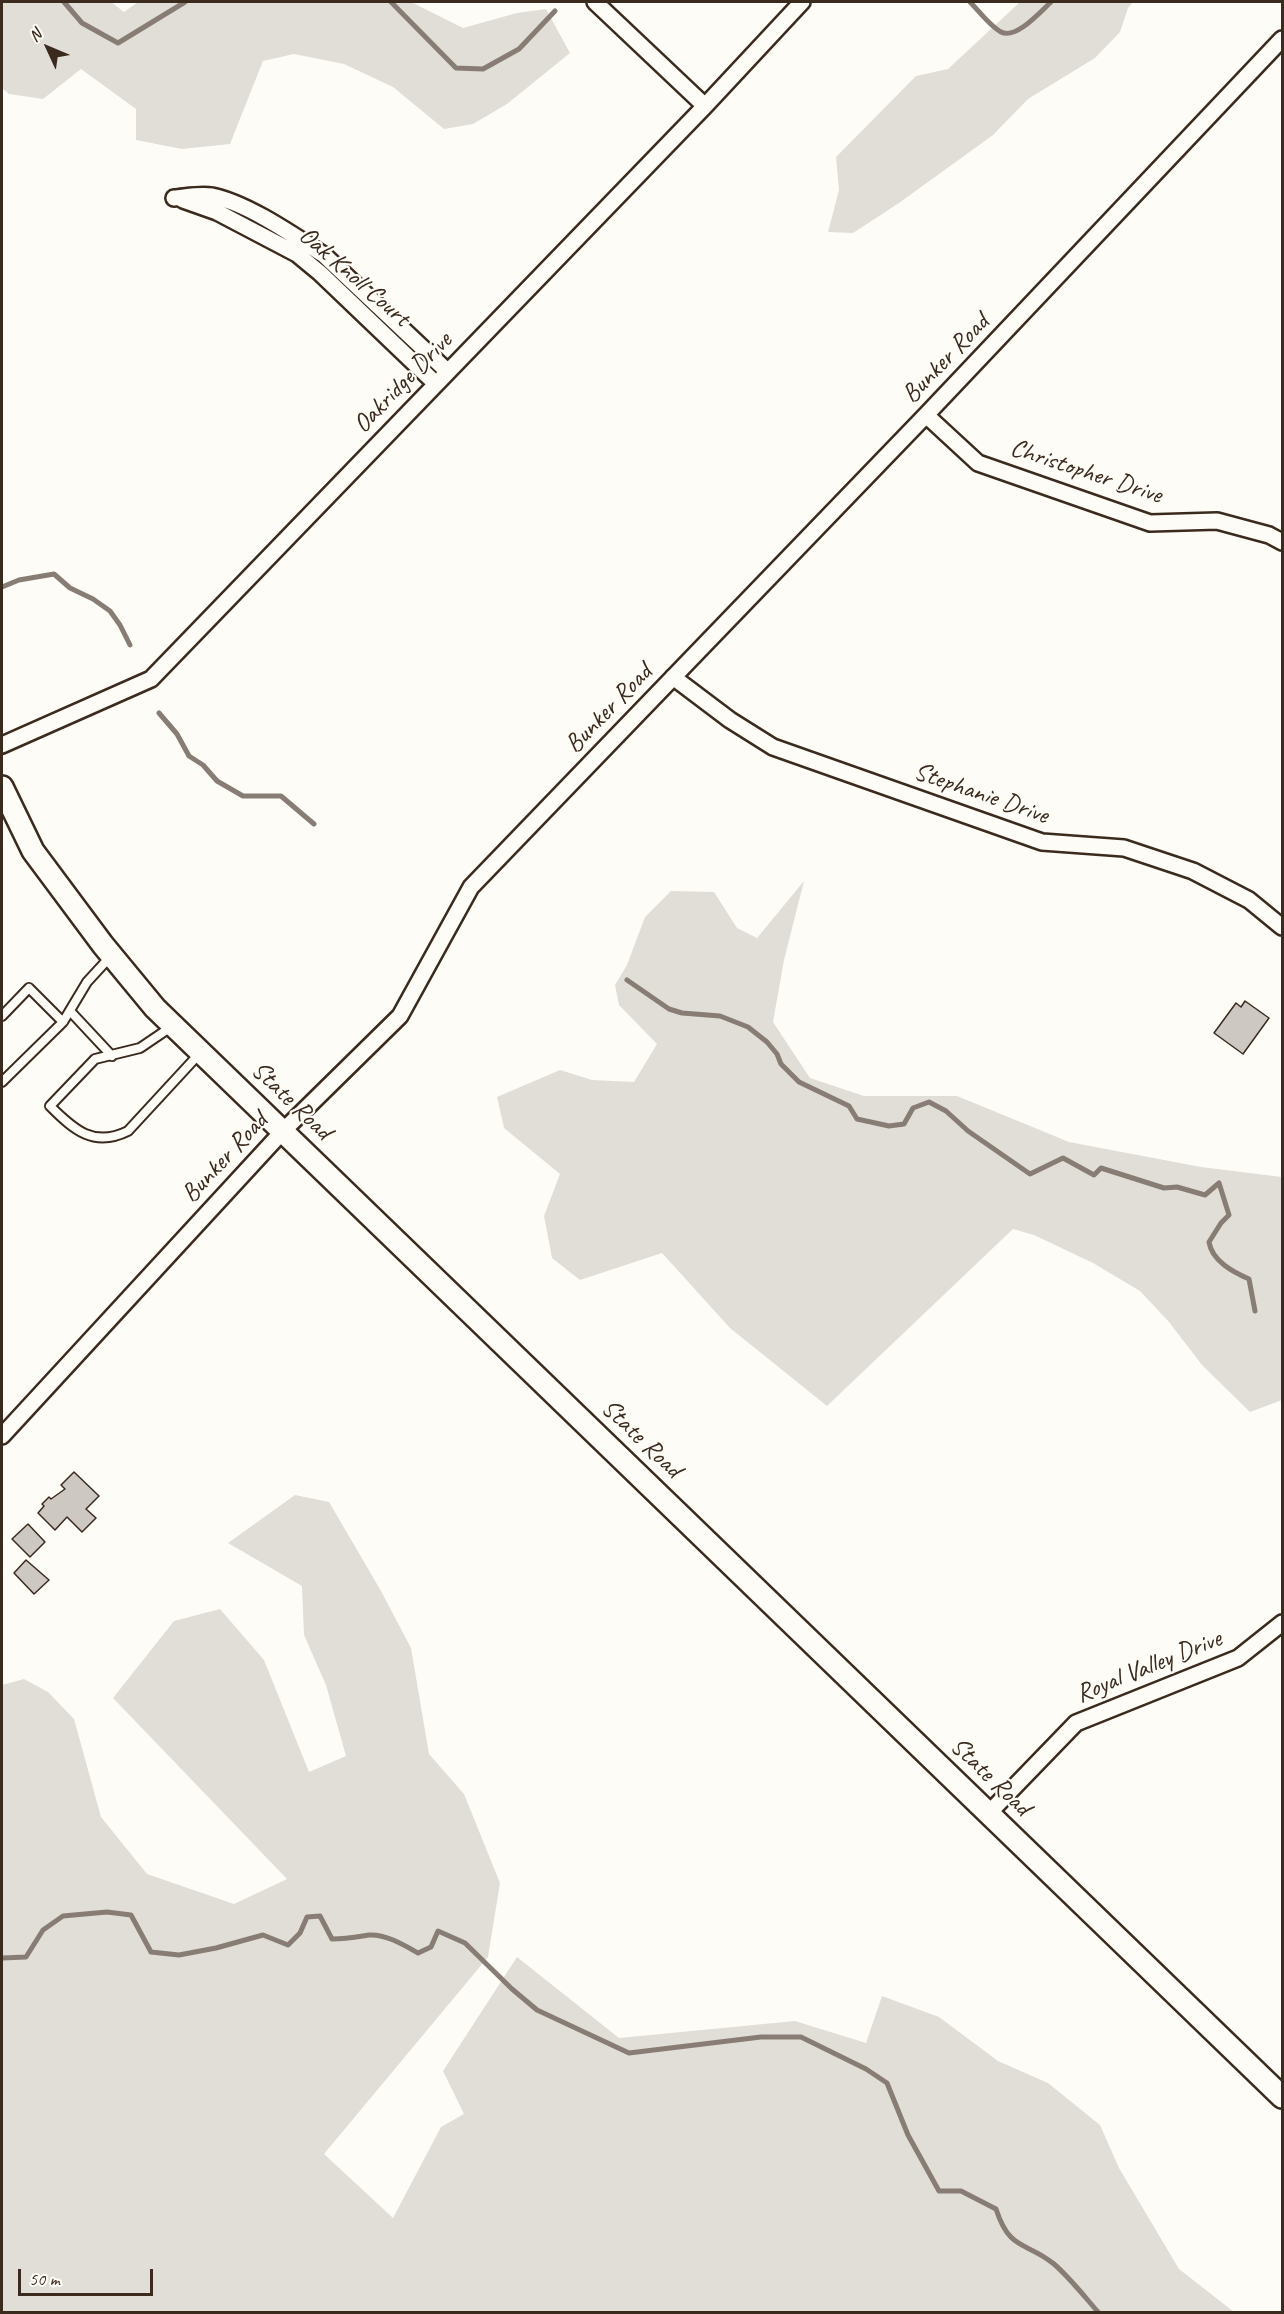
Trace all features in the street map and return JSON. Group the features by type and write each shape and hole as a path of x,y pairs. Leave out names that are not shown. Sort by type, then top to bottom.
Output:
{"main road":[{"name":"State Road","path":"2,787 33,851 111,955 155,1008 1282,2097"}],"street":[{"path":"595,2 705,106"},
{"name":"Oakridge Drive","path":"2,745 151,679 705,106 802,2"},
{"name":"Bunker Road","path":"2,1436 283,1131 400,1016 471,887 926,415 1282,39"},
{"name":"Oak Knoll Court","path":"435,383 320,273 297,254 217,212 174,198 210,195 236,203 324,255 447,371"},
{"name":"Christopher Drive","path":"926,415 978,463 1150,523 1217,522 1269,535 1282,542"},
{"name":"Stephanie Drive","path":"674,677 730,720 773,747 1042,842 1124,848 1193,871 1249,900 1282,927"},
{"name":"Royal Valley Drive","path":"989,1813 1076,1723 1238,1658 1282,1623"}],"lane":[{"path":"2,1082 63,1022 87,982 111,955"},
{"path":"2,1016 29,988 63,1022"},
{"path":"70,1011 112,1056"},
{"path":"173,1025 140,1048 95,1059 51,1106 67,1123 86,1135 113,1138 128,1131 201,1052"}],"shaded area":[{"path":"2,2 111,2 124,12 138,2 411,2 463,28 517,13 546,9 570,53 507,104 473,124 444,129 393,87 344,64 294,54 263,61 230,144 182,149 136,140 136,109 81,69 43,99 9,94 2,88"},
{"path":"1020,2 1133,2 1128,8 1120,32 1095,58 1028,99 993,135 899,203 853,233 828,232 839,190 836,157 916,76 948,69"},
{"path":"804,881 784,960 773,1022 810,1078 864,1096 957,1096 1069,1142 1201,1167 1282,1177 1282,1400 1250,1412 1202,1365 1169,1322 1140,1291 1093,1263 1034,1235 1013,1229 827,1406 730,1328 662,1253 580,1280 552,1258 544,1216 560,1174 504,1128 497,1097 560,1070 592,1080 634,1082 657,1044 619,1005 615,985 627,965 645,917 671,891 714,892 737,928 757,938"},
{"path":"295,1495 329,1502 381,1591 411,1648 429,1754 464,1794 500,1883 488,1957 324,2154 393,2218 441,2127 464,2114 443,2071 517,1957 619,2038 795,2021 866,2043 882,1996 939,2017 998,2061 1048,2083 1100,2125 1119,2168 1179,2269 1234,2312 2,2312 2,1685 24,1679 48,1692 74,1719 101,1817 147,1874 234,1904 287,1879 113,1698 174,1621 220,1609 264,1660 309,1772 346,1756 326,1685 304,1635 302,1586 228,1543"}],"building":[{"path":"1245,1001 1269,1018 1243,1054 1214,1033 1236,1003 1241,1007"},
{"path":"74,1472 99,1496 86,1509 96,1518 82,1532 67,1517 55,1530 38,1513 44,1506 42,1504 49,1497 51,1499 65,1489 61,1485"},
{"path":"28,1524 45,1542 30,1557 12,1539"},
{"path":"26,1560 49,1580 34,1594 14,1573"}],"waterway":[{"path":"64,2 82,23 118,43 185,2"},
{"path":"391,2 456,68 483,69 519,49 555,11"},
{"path":"970,2 993,26 1007,33 1021,28 1051,2"},
{"path":"2,587 19,580 54,574 70,588 93,599 110,611 130,645"},
{"path":"159,713 177,734 189,756 203,765 217,781 243,796 281,796 314,824"},
{"path":"627,980 669,1009 682,1013 720,1016 748,1027 767,1042 777,1054 781,1064 799,1082 849,1106 857,1119 889,1126 904,1124 913,1108 929,1102 946,1111 968,1131 1030,1174 1063,1158 1094,1175 1101,1168 1164,1188 1177,1187 1205,1195 1219,1183 1229,1215 1209,1242 1214,1255 1219,1260 1249,1279 1255,1311"},
{"path":"2,1958 26,1957 43,1930 63,1916 107,1912 131,1915 151,1952 179,1955 263,1935 288,1945 300,1933 307,1917 320,1916 332,1939 382,1936 418,1953 431,1947 438,1931 465,1943 537,2010 629,2053 761,2037 801,2037 866,2069 887,2083 908,2135 939,2191 961,2191 996,2209 1001,2223 1013,2239 1054,2264 1098,2312"}]}
